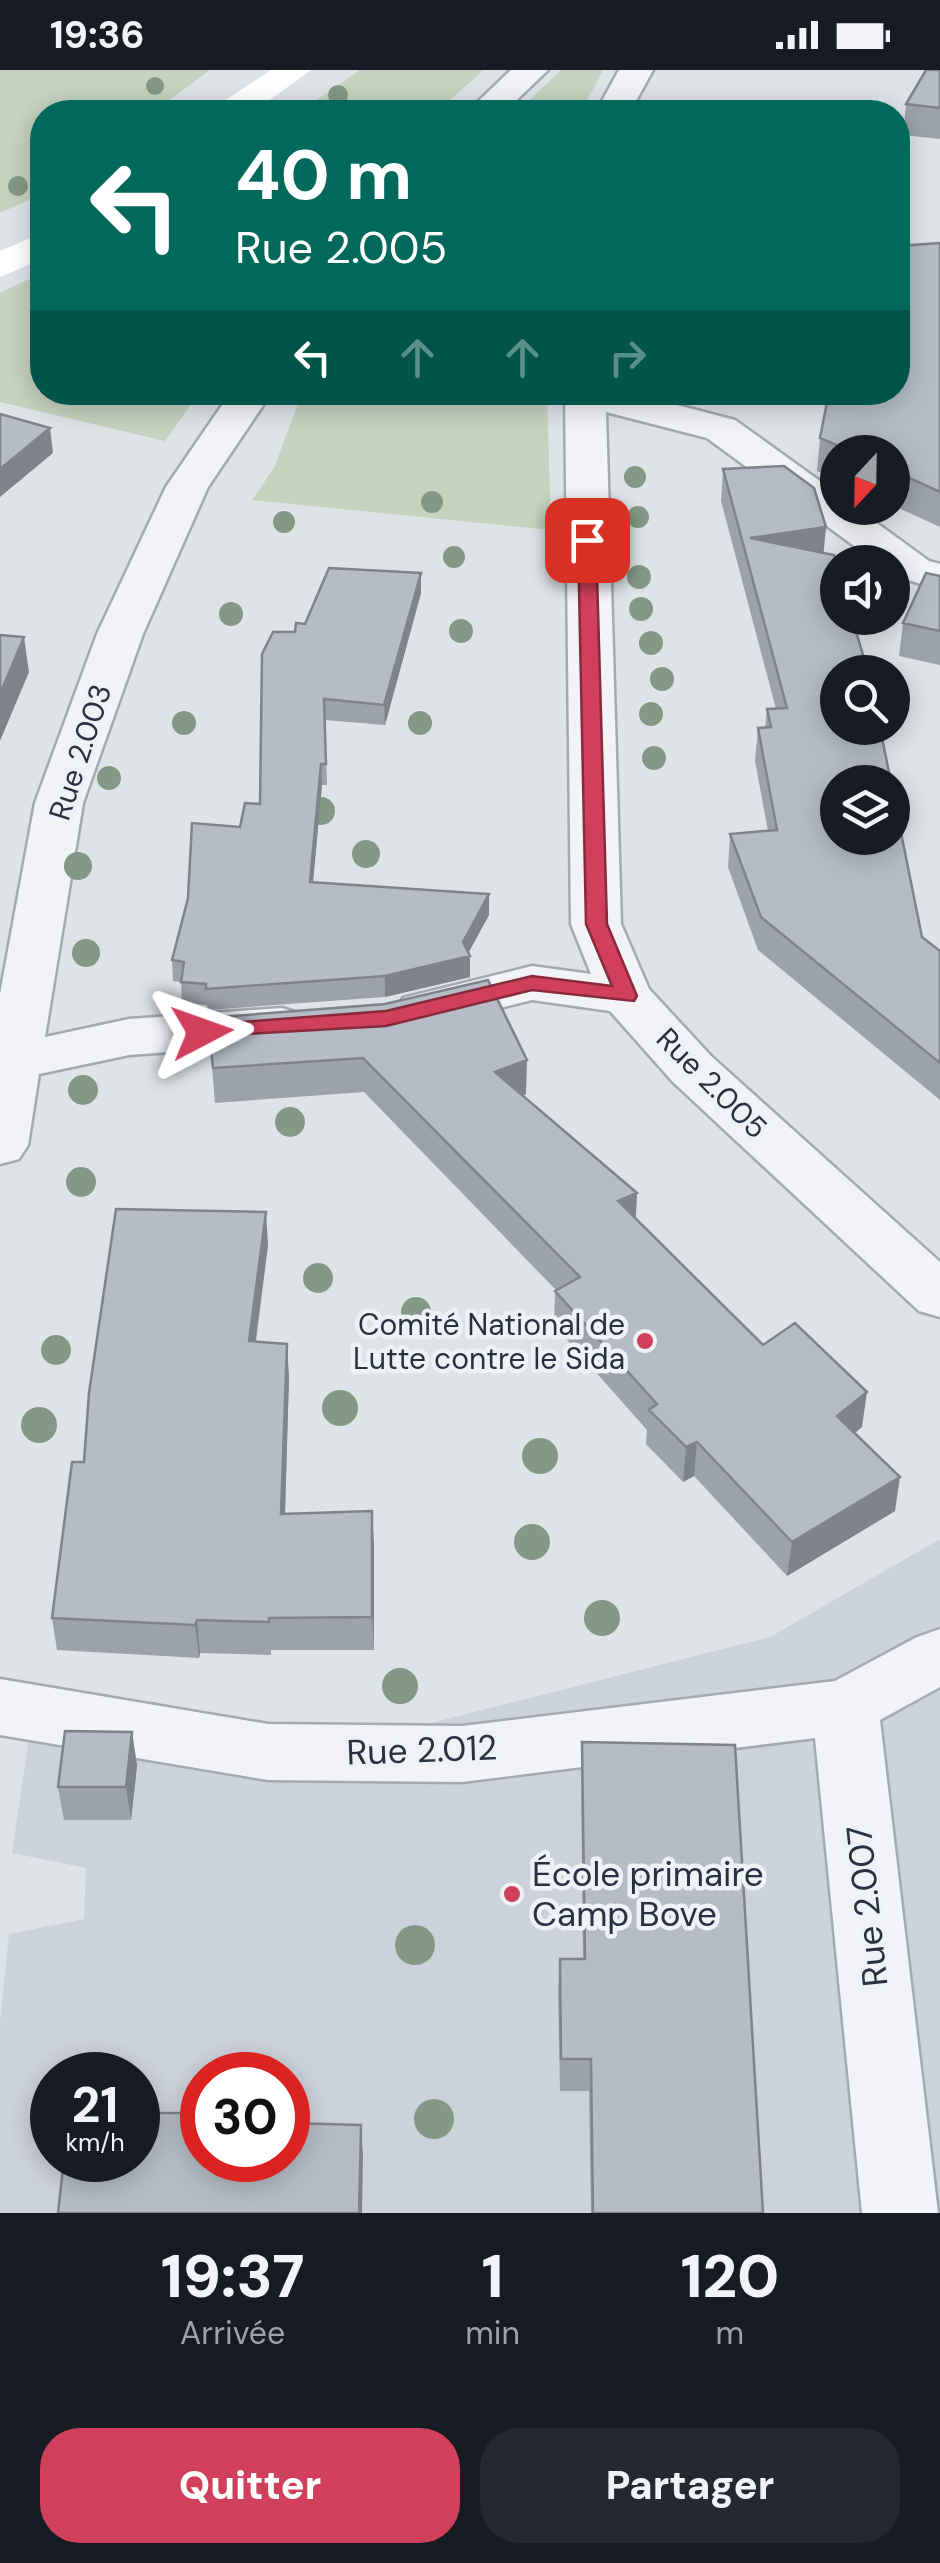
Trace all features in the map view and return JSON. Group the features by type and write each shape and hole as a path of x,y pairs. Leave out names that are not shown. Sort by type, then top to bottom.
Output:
{"main road":[{"path":"248,100 294,70"},
{"path":"0,266 30,250"}],"street":[{"path":"497,100 531,70"},
{"path":"620,100 636,70"},
{"name":"Rue 2.003","path":"0,1145 59,804 120,634 187,487 243,405"},
{"name":"Rue 2.005","path":"586,405 596,924 626,996 692,1069 940,1296"},
{"path":"631,405 720,429 914,570 940,577"},
{"path":"13,1062 129,1037 346,1021 532,983 626,996"},
{"path":"845,1707 940,1656"},
{"name":"Rue 2.012","path":"0,1707 268,1752 462,1754 845,1707"},
{"name":"Rue 2.007","path":"845,1707 900,2213"}],"shaded area":[{"name":"École primaire Camp Bove","path":"940,1539 940,2213 0,2213 0,2021 9,1934 84,1919 86,1868 12,1853 30,1731 399,1731 770,1637"}],"green space":[{"path":"0,70 210,70 169,100 30,100 30,199 0,213"},
{"path":"360,70 484,70 450,100 316,100"},
{"path":"561,70 603,70 587,100 530,100"},
{"path":"30,279 30,405 190,405 165,441 0,402 0,293"},
{"path":"298,405 547,405 551,530 252,500 274,468"}],"building":[{"path":"926,70 940,70 940,108 910,104 908,100"},
{"path":"940,243 940,492 910,478 910,435 821,435 826,405 910,405 910,245"},
{"path":"0,414 50,428 0,469"},
{"path":"784,466 814,488 820,525 826,527 750,538 820,552 820,635 857,635 863,655 820,655 820,745 883,745 888,765 820,765 820,855 905,855 922,937 940,951 940,1063 761,917 730,834 777,830 758,728 771,727 767,709 787,708 723,469"},
{"path":"329,568 421,573 384,705 324,699 326,764 321,764 310,882 489,894 463,942 470,956 385,976 206,989 206,984 181,982 184,962 172,960 188,898 192,823 240,827 245,803 260,804 262,654 273,632 295,632 296,623 305,624"},
{"path":"926,573 940,576 940,631 910,625 910,608"},
{"path":"0,635 24,637 0,694"},
{"path":"488,980 527,1060 495,1072 637,1193 618,1201 763,1345 795,1323 867,1392 837,1416 900,1477 792,1542 697,1442 686,1447 649,1410 657,1404 555,1291 580,1277 363,1058 213,1068 208,1018 385,1004"},
{"path":"116,1209 266,1212 249,1341 287,1344 281,1514 372,1511 372,1617 269,1618 269,1622 197,1620 195,1625 52,1618 72,1462 84,1462 89,1393"},
{"path":"65,1731 132,1732 126,1787 58,1787"},
{"path":"582,1742 735,1745 763,2213 593,2213 591,2059 561,2059 560,1959 585,1959"},
{"path":"160,2113 180,2113 180,2182 310,2182 310,2124 361,2125 359,2213 58,2213 62,2182 160,2182"}],"place":[{"name":"Comité National de Lutte contre le Sida","path":"645,1341"},
{"name":"École primaire Camp Bove","path":"512,1894"}],"route":[{"path":"202,1032 386,1018 532,983 626,996 596,924 587,540"}]}
